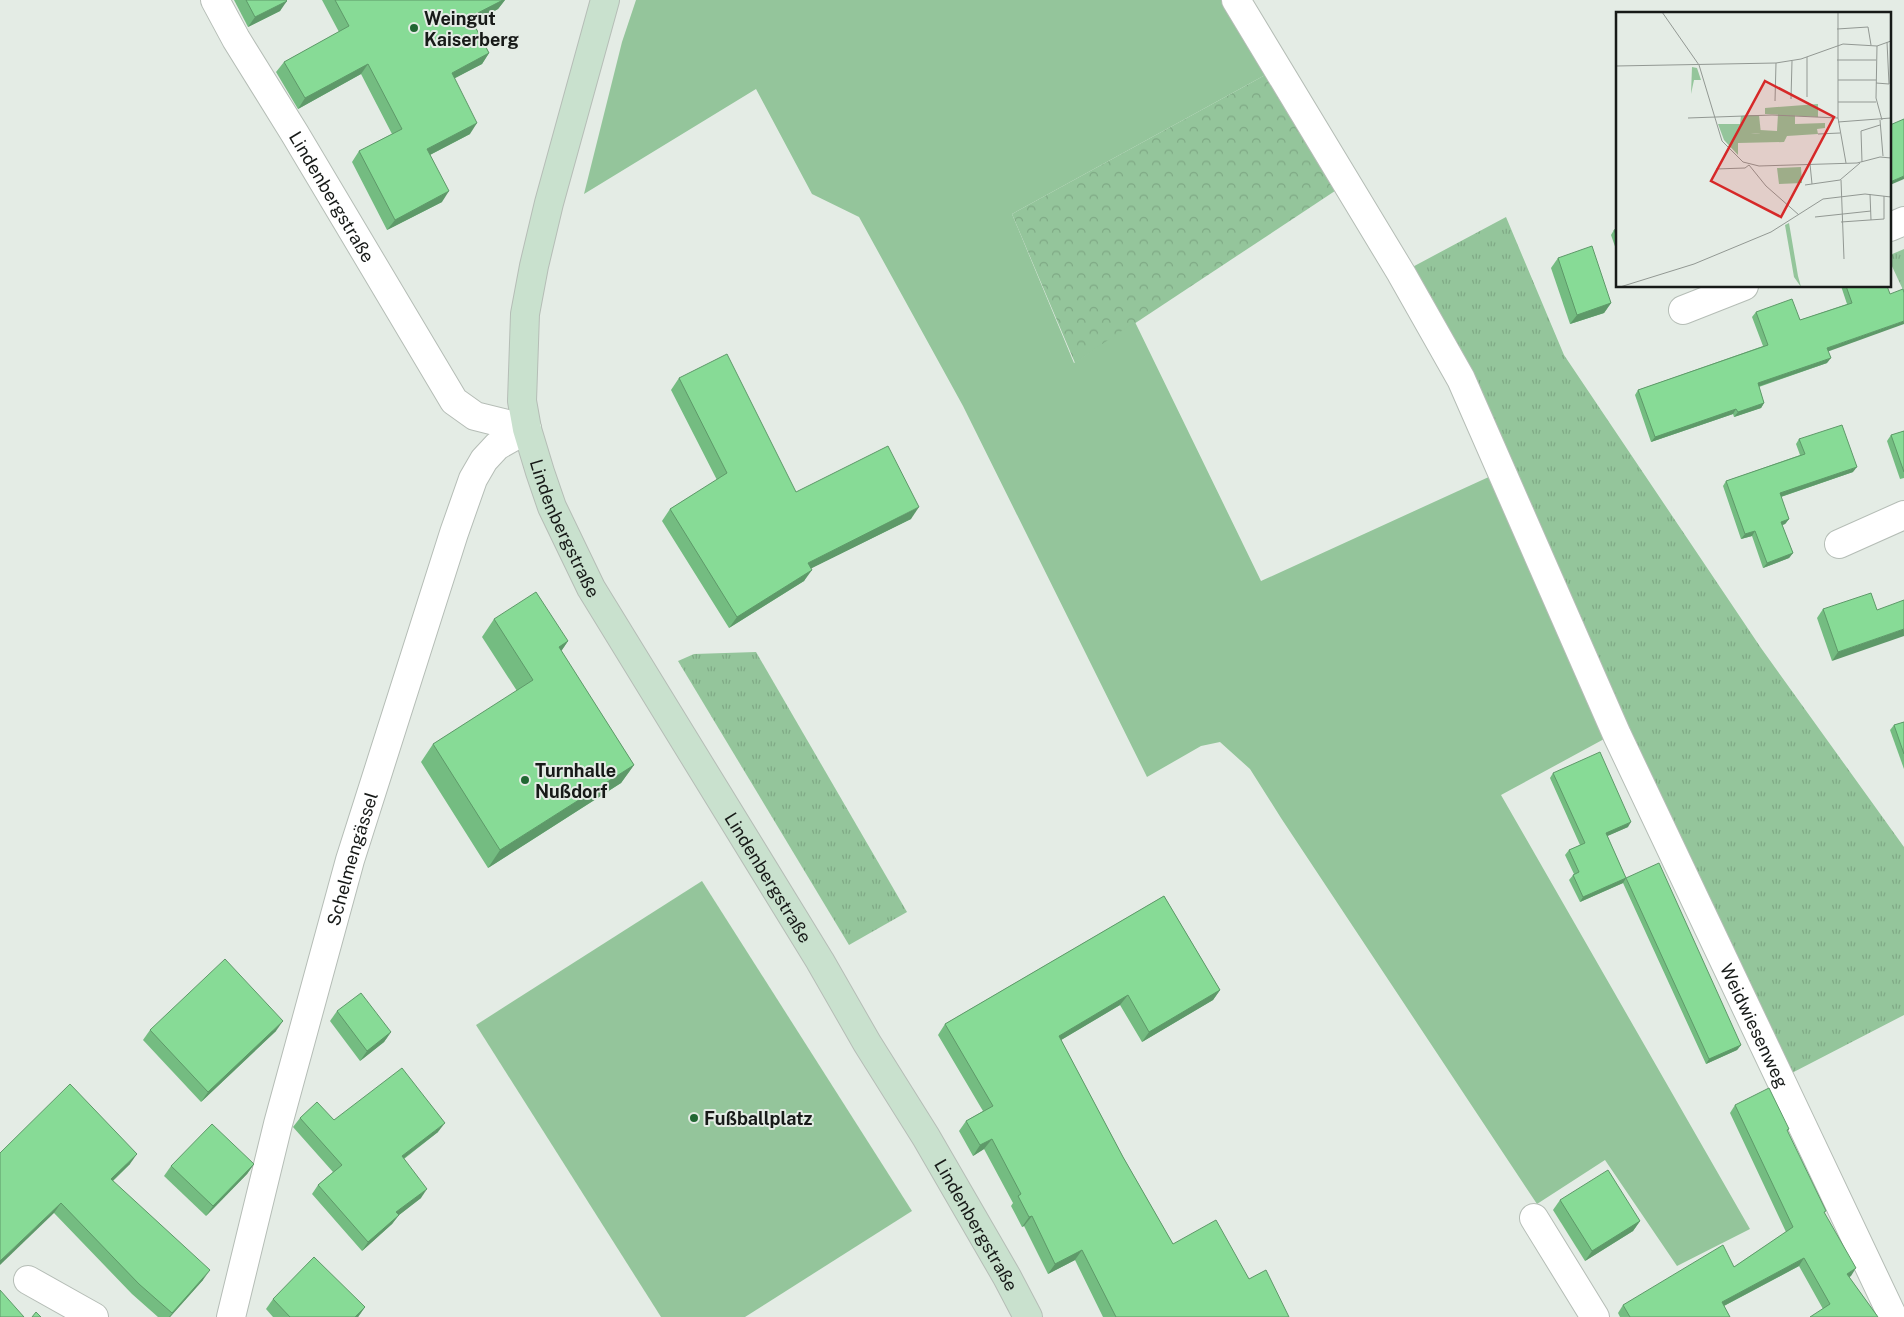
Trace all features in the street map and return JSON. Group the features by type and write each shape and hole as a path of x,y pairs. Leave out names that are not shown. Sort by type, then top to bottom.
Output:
{"main road":[{"name":"Lindenbergstraße","path":"606,0 549,203 525,314 522,401 527,429 552,506 591,588 926,1137 1028,1317"}],"street":[{"name":"Lindenbergstraße","path":"215,0 236,39 300,142 454,401 475,416 527,429"},
{"name":"Weidwiesenweg","path":"1236,0 1401,273 1461,379 1617,735 1893,1317"},
{"path":"1892,226 1904,221"},
{"path":"1683,310 1739,288"},
{"name":"Schelmengässel","path":"231,1317 278,1124 350,860 454,533 473,479 484,460 497,446 527,429"},
{"path":"1839,544 1904,515"},
{"path":"1534,1218 1595,1317"},
{"path":"28,1280 94,1317"}],"green space":[{"path":"636,0 1236,0 1278,68 1012,214 1074,363 1135,322 1261,581 1515,465 1628,726 1501,795 1750,1229 1677,1266 1605,1160 1537,1204 1250,769 1220,742 1201,746 1147,777 963,406 859,217 812,194 756,89 584,194 622,42"},
{"path":"1278,68 1347,183 1075,363 1012,214"},
{"path":"1506,217 1564,355 1761,648 1904,847 1904,1015 1786,1076 1405,271"},
{"path":"1904,249 1904,292 1892,266 1892,254"},
{"path":"756,652 907,912 849,945 678,661 694,654"},
{"name":"Fußballplatz","path":"702,881 912,1211 745,1317 661,1317 476,1025"}],"building":[{"path":"246,0 286,0 287,1 255,17"},
{"path":"335,0 503,0 470,17 489,53 452,73 477,123 427,149 449,191 395,220 359,151 402,129 368,64 305,98 284,62 349,26"},
{"path":"1904,119 1904,176 1892,181 1892,124"},
{"path":"1592,246 1611,303 1577,315 1558,258"},
{"path":"1847,288 1888,288 1890,294 1903,289 1904,321 1827,348 1831,358 1758,383 1764,403 1738,412 1736,409 1655,437 1638,390 1768,345 1756,312 1792,299 1800,320 1852,303"},
{"path":"727,354 796,492 888,446 919,507 808,563 812,570 737,617 670,509 727,473 679,378"},
{"path":"1842,425 1857,467 1780,493 1789,519 1781,522 1793,553 1767,563 1755,531 1745,534 1726,481 1805,454 1799,439"},
{"path":"1904,431 1904,472 1891,435"},
{"path":"536,592 568,641 559,647 634,765 500,850 433,744 533,680 494,619"},
{"path":"1871,593 1877,610 1904,600 1904,629 1838,652 1823,609"},
{"path":"1904,722 1904,754 1894,725"},
{"path":"1600,752 1631,822 1606,833 1626,878 1583,897 1573,875 1579,872 1569,850 1585,843 1553,773"},
{"path":"1659,863 1741,1045 1709,1059 1626,878"},
{"path":"1164,896 1220,990 1149,1032 1128,995 1059,1036 1123,1157 1173,1244 1216,1220 1249,1279 1266,1270 1289,1317 1116,1317 1082,1250 1055,1264 1032,1216 1029,1217 1018,1196 1021,1194 992,1139 980,1145 966,1121 993,1106 945,1024"},
{"path":"225,959 283,1021 208,1092 150,1030"},
{"path":"361,993 391,1032 367,1051 337,1011"},
{"path":"402,1068 445,1123 402,1156 427,1189 396,1212 399,1215 368,1242 318,1185 342,1165 300,1118 317,1102 334,1120"},
{"path":"70,1084 137,1154 111,1179 210,1270 172,1313 139,1284 61,1203 0,1261 0,1153"},
{"path":"1769,1088 1826,1211 1824,1212 1856,1268 1847,1274 1878,1317 1810,1317 1830,1304 1804,1258 1722,1302 1730,1317 1630,1317 1623,1305 1723,1245 1734,1267 1793,1227 1735,1105"},
{"path":"212,1124 254,1164 213,1206 171,1166"},
{"path":"1608,1170 1640,1221 1592,1251 1560,1200"},
{"path":"314,1257 365,1307 355,1317 290,1317 273,1299"},
{"path":"0,1290 24,1317 0,1317"},
{"path":"36,1312 41,1317 32,1317"}],"place":[{"name":"Weingut Kaiserberg","path":"414,28"},
{"name":"Turnhalle Nußdorf","path":"525,780"},
{"name":"Fußballplatz","path":"694,1118"}]}
